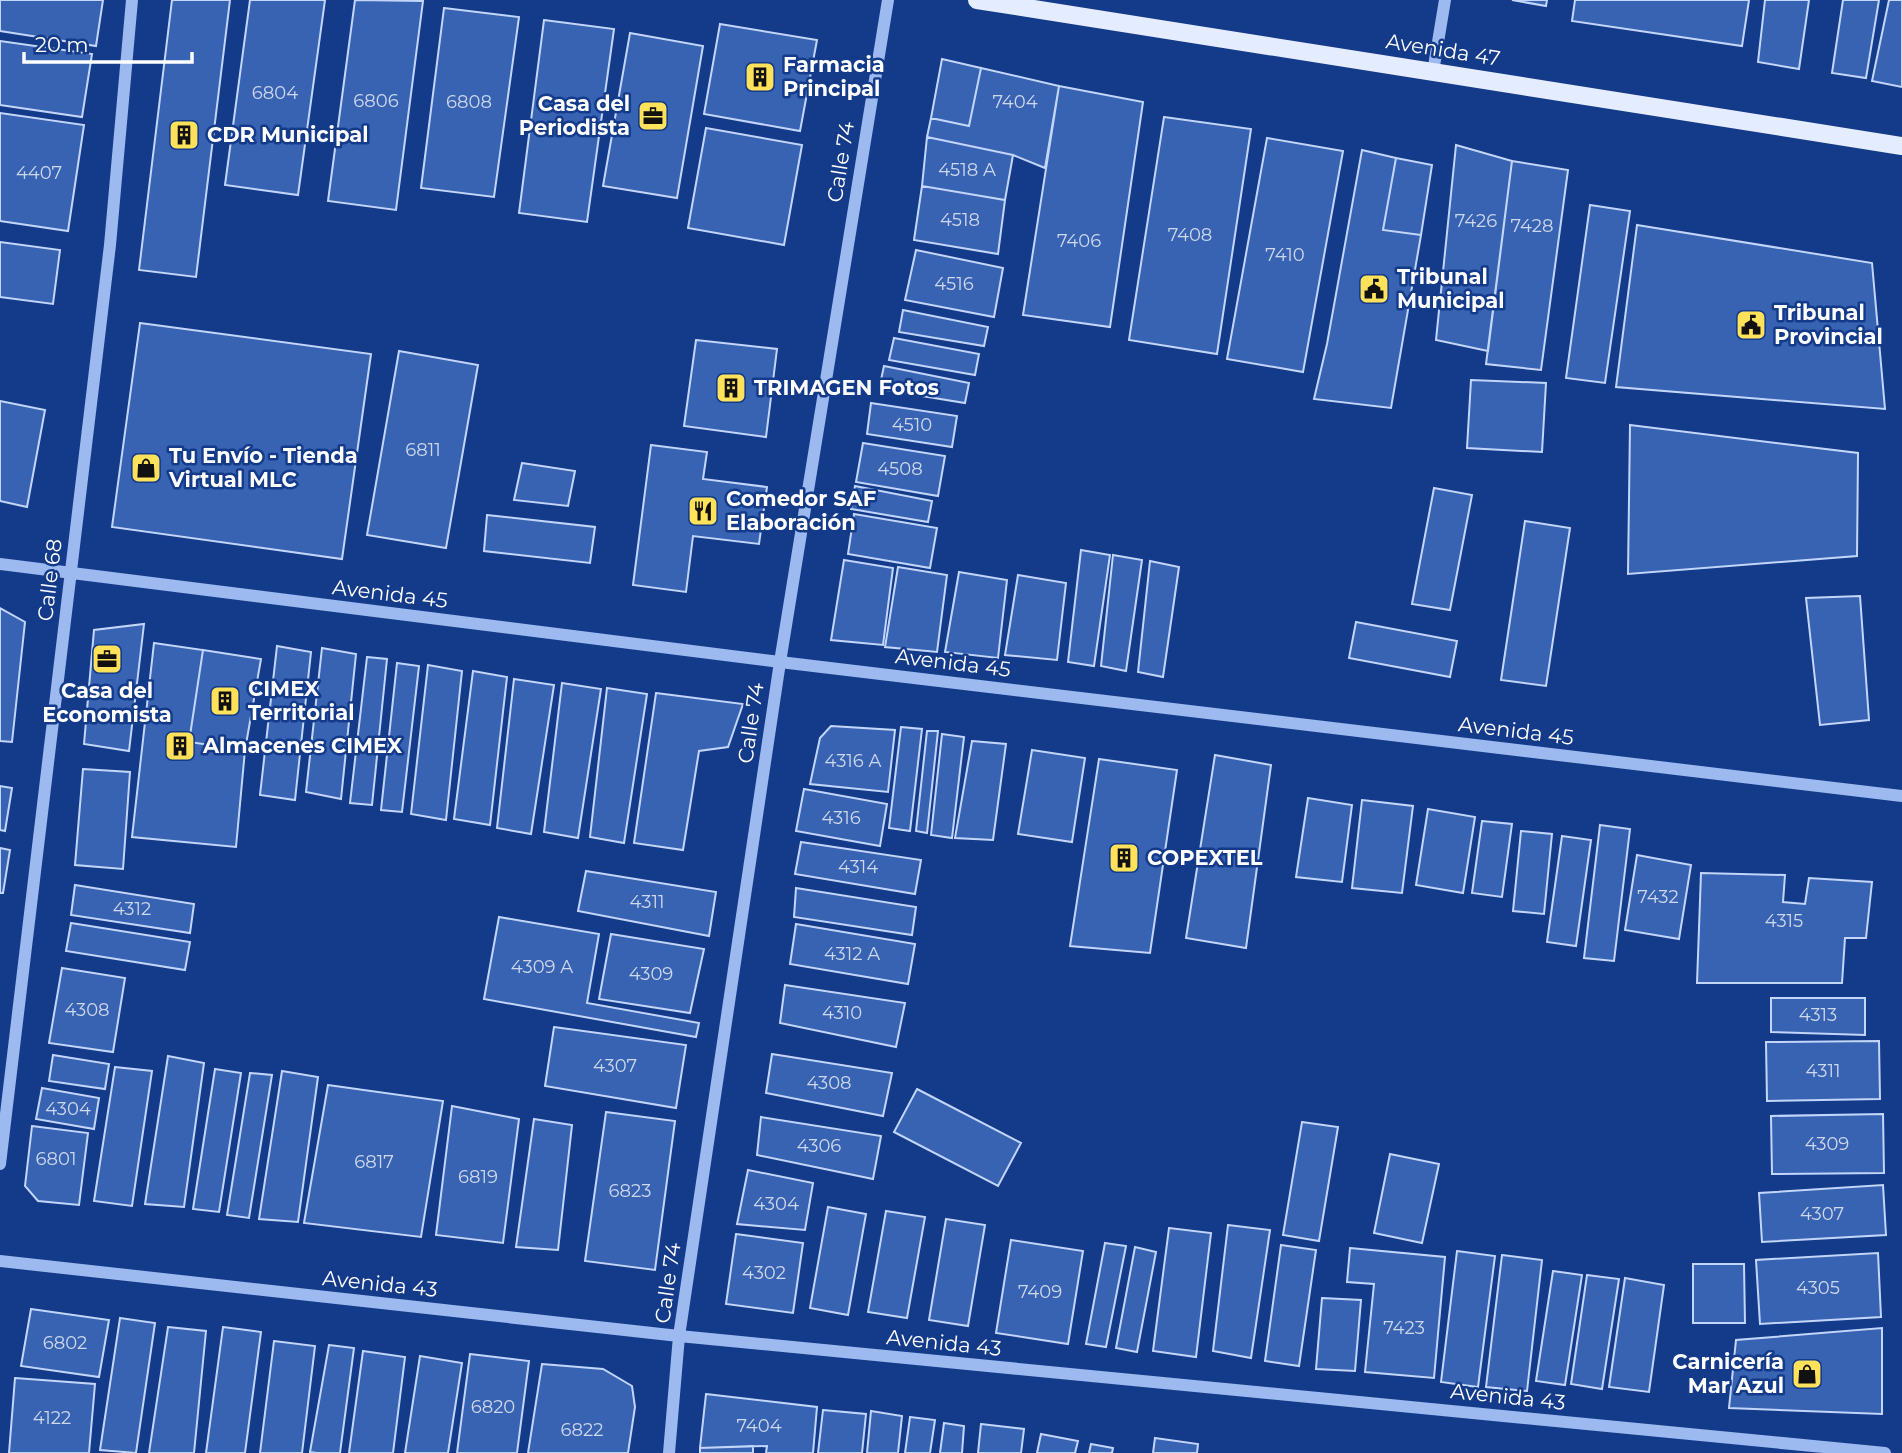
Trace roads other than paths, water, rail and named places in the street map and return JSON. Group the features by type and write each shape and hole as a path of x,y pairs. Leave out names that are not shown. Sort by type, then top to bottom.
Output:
{"main road":[{"name":"Avenida 47","path":"978,0 1902,146"}],"street":[{"name":"Calle 68","path":"0,1164 110,245 132,0"},
{"name":"Calle 74","path":"668,1453 679,1336 780,662 888,0"},
{"path":"1433,72 1444,0"},
{"name":"Avenida 45","path":"0,564 780,662 1902,796"},
{"name":"Avenida 43","path":"0,1261 679,1336 1885,1453"}],"place":[{"name":"Farmacia Principal","path":"760,77"},
{"name":"Casa del Periodista","path":"653,116"},
{"name":"CDR Municipal","path":"184,135"},
{"name":"Tribunal Municipal","path":"1374,289"},
{"name":"Tribunal Provincial","path":"1751,325"},
{"name":"TRIMAGEN Fotos","path":"731,388"},
{"name":"Tu Envío - Tienda Virtual MLC","path":"146,468"},
{"name":"Comedor SAF Elaboración","path":"703,511"},
{"name":"Casa del Economista","path":"107,659"},
{"name":"CIMEX Territorial","path":"225,701"},
{"name":"Almacenes CIMEX","path":"180,746"},
{"name":"COPEXTEL","path":"1124,858"},
{"name":"Carnicería Mar Azul","path":"1807,1374"}]}
